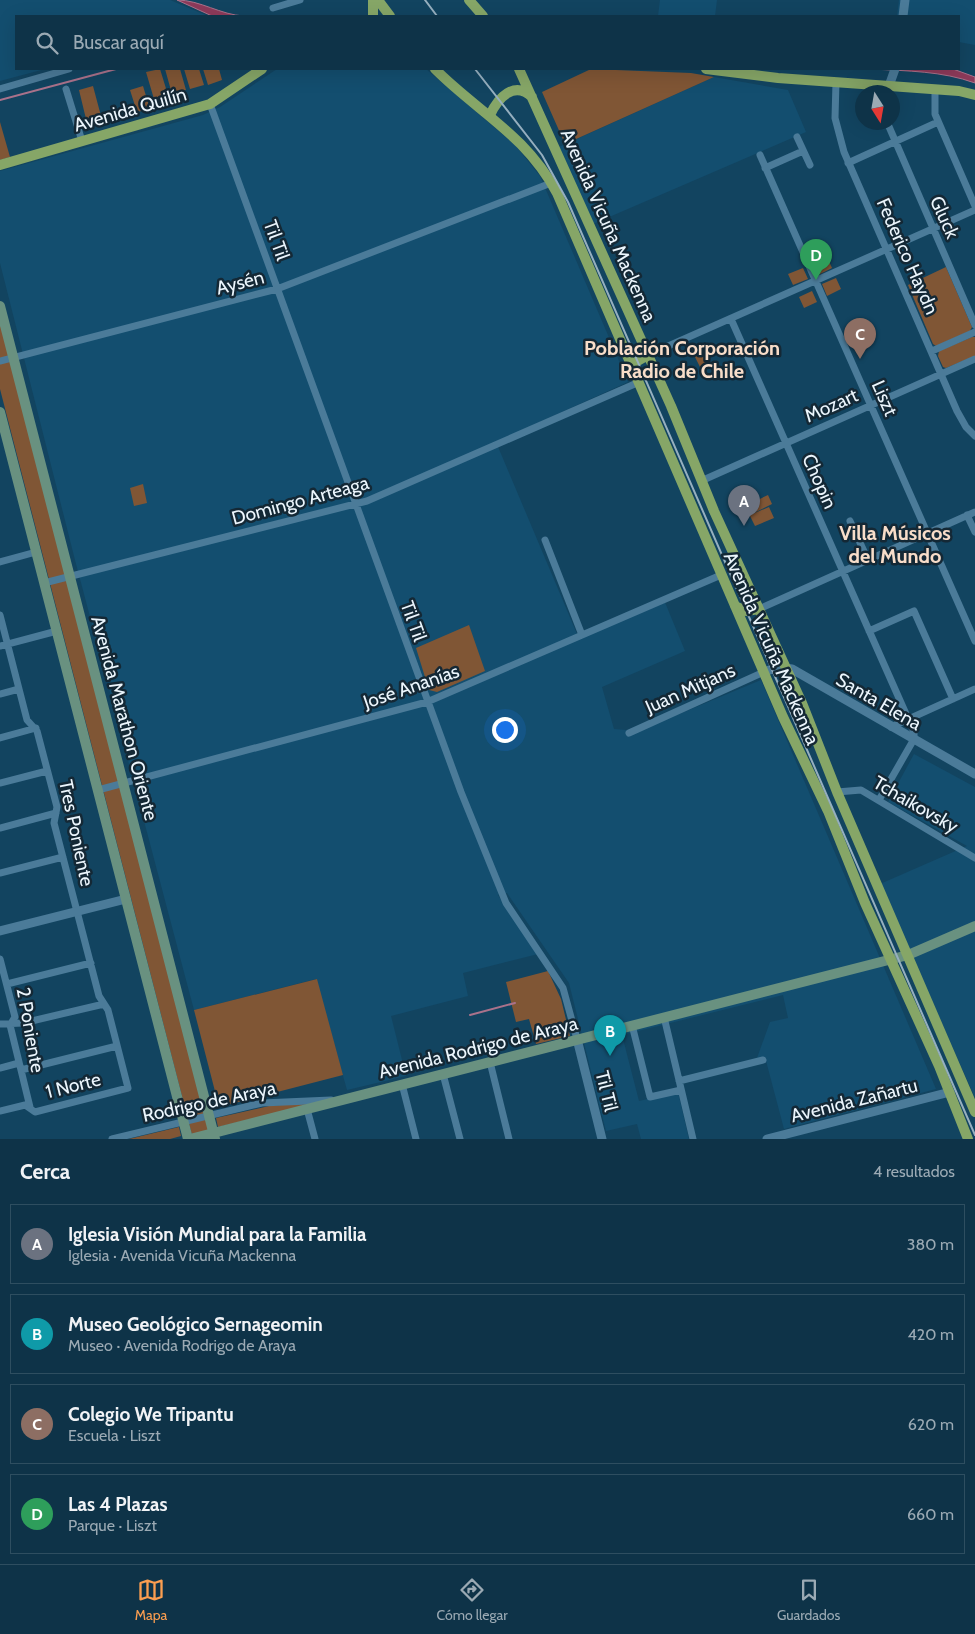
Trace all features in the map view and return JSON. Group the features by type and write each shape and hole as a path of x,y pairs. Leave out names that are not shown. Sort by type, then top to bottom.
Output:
{"main road":[{"path":"373,0 373,15"},
{"path":"378,0 389,15"},
{"path":"469,0 482,15"},
{"name":"Avenida Quilín","path":"0,164 210,104 261,70"},
{"name":"Avenida Vicuña Mackenna","path":"436,70 490,114 524,146 552,183 568,216 637,383 792,737 828,811 890,959 950,1092 968,1139"},
{"name":"Avenida Vicuña Mackenna","path":"519,70 648,355 701,481 786,667 837,792 975,1112"},
{"path":"714,70 858,85"},
{"path":"900,89 935,89 974,96"},
{"path":"490,114 500,98 508,91 520,90 532,98"},
{"name":"Avenida Marathon Oriente","path":"0,306 215,1136"},
{"path":"631,369 636,362 648,355"},
{"path":"0,412 189,1139"},
{"path":"735,606 746,611 759,609"},
{"name":"Avenida Rodrigo de Araya","path":"189,1139 215,1136 344,1099 908,955 975,926"}],"street":[{"path":"273,8 300,0"},
{"path":"903,15 905,0"},
{"path":"0,89 66,70"},
{"path":"889,85 894,72"},
{"name":"Federico Haydn","path":"836,82 836,126 848,162 932,351 959,417 975,436"},
{"path":"66,89 82,141"},
{"path":"935,89 934,108 938,122 975,206"},
{"name":"Til Til","path":"210,104 354,504 427,702 499,888 506,903 563,988 578,1039 602,1139"},
{"path":"848,162 938,122"},
{"name":"Gluck","path":"890,130 975,325"},
{"path":"797,137 810,165"},
{"path":"765,168 803,151"},
{"name":"Liszt","path":"760,155 975,641"},
{"name":"Aysén","path":"0,361 277,289 552,183"},
{"path":"648,355 975,210"},
{"name":"Chopin","path":"731,319 908,719 914,739"},
{"path":"932,351 975,332"},
{"name":"Mozart","path":"701,481 975,359"},
{"name":"Domingo Arteaga","path":"44,583 367,501 637,383"},
{"path":"759,609 975,512"},
{"path":"967,515 975,532"},
{"path":"850,521 868,560"},
{"path":"545,540 582,635"},
{"path":"0,562 36,552"},
{"name":"José Ananías","path":"98,790 427,702 721,575"},
{"path":"869,631 914,611 953,699"},
{"name":"Tres Poniente","path":"0,615 4,645 27,720 36,728 57,807 54,823 99,996 108,1010 128,1088"},
{"path":"4,645 57,631"},
{"path":"764,672 786,667"},
{"name":"Santa Elena","path":"786,667 975,774"},
{"name":"Juan Mitjans","path":"629,732 764,672"},
{"path":"0,694 19,689"},
{"path":"891,727 975,689"},
{"path":"0,738 36,728"},
{"path":"879,800 914,739"},
{"path":"0,783 47,770"},
{"name":"Tchaikovsky","path":"837,792 861,790 975,858"},
{"path":"0,828 56,813"},
{"path":"0,873 63,856"},
{"path":"0,931 126,898"},
{"name":"2 Poniente","path":"0,959 15,1017 10,1025 30,1107"},
{"path":"4,980 90,963"},
{"path":"0,1024 23,1023 104,1004"},
{"path":"664,1017 693,1139"},
{"path":"632,1025 650,1097 681,1090"},
{"path":"0,1068 20,1067 117,1046"},
{"path":"679,1081 763,1060"},
{"path":"490,1062 509,1139"},
{"path":"443,1074 460,1139"},
{"path":"402,1084 416,1139"},
{"name":"1 Norte","path":"0,1111 25,1105 35,1112 128,1088"},
{"name":"Avenida Zañartu","path":"767,1139 950,1092"},
{"name":"Rodrigo de Araya","path":"112,1139 183,1120 270,1102 344,1099"},
{"path":"307,1109 315,1139"}],"shaded area":[{"path":"0,0 170,0 206,15 15,15 15,70 41,70 0,81"},
{"path":"177,0 194,2 235,15 210,15"},
{"path":"660,0 717,0 715,15 658,15"},
{"path":"899,0 975,0 975,45 960,42 960,15 897,15"},
{"path":"160,70 168,95 154,99 146,72"},
{"path":"165,70 180,70 186,90 172,94"},
{"path":"184,70 199,70 204,85 190,89"},
{"path":"203,70 219,70 222,80 208,85"},
{"path":"276,70 427,70 515,145 540,176 628,382 496,442 577,634 664,600 685,651 602,687 614,729 638,731 761,680 936,1089 784,1129 765,1057 757,1058 770,1022 788,1018 783,995 622,1035 639,1101 678,1092 689,1139 641,1139 637,1124 606,1131 569,983 507,893 498,895 538,954 463,973 468,996 391,1016 406,1076 347,1090 316,979 194,1010 75,560 0,263 0,171 203,115 220,107"},
{"path":"589,70 691,73 714,77 565,144 542,92"},
{"path":"892,70 956,70 975,77 975,83 950,76"},
{"path":"714,77 788,90 806,132 593,224 559,147"},
{"path":"93,86 101,116 86,119 79,90"},
{"path":"143,86 150,109 137,112 130,90"},
{"path":"0,122 10,157 0,160"},
{"path":"827,257 832,268 818,275 813,264"},
{"path":"946,267 972,327 970,331 936,346 933,344 908,285"},
{"path":"803,268 808,279 793,285 788,274"},
{"path":"836,278 841,289 827,296 822,284"},
{"path":"812,291 817,302 804,308 799,297"},
{"path":"0,315 213,1139 193,1139 0,389"},
{"path":"975,337 975,356 946,368 943,367 938,356 939,351"},
{"path":"698,345 709,368 702,371 691,349"},
{"path":"143,484 147,503 134,506 130,488"},
{"path":"768,495 772,504 750,515 769,507 774,518 755,526 745,506"},
{"path":"469,625 485,671 437,692 429,690 416,648"},
{"path":"914,754 975,787 975,1098 880,884 967,846 888,802"},
{"path":"548,971 561,999 570,1036 536,1044 529,1019 516,1022 506,982"},
{"path":"317,979 343,1075 227,1105 217,1099 194,1010"},
{"path":"306,1103 307,1106 218,1127 216,1118 269,1106"},
{"path":"179,1127 181,1136 170,1139 129,1139"}],"waterway":[{"path":"0,100 112,70"},
{"path":"470,1015 515,1003"}],"railway":[{"path":"425,0 436,15"},
{"path":"476,70 542,155 568,202 975,1135"}],"place":[{"name":"Las 4 Plazas","path":"816,280"},
{"name":"Colegio We Tripantu","path":"860,359"},
{"name":"Iglesia Visión Mundial para la Familia","path":"744,526"},
{"name":"Museo Geológico Sernageomin","path":"610,1056"}],"district":[{"name":"Población Corporación Radio de Chile","path":"682,360"},
{"name":"Villa Músicos del Mundo","path":"895,544"}]}
